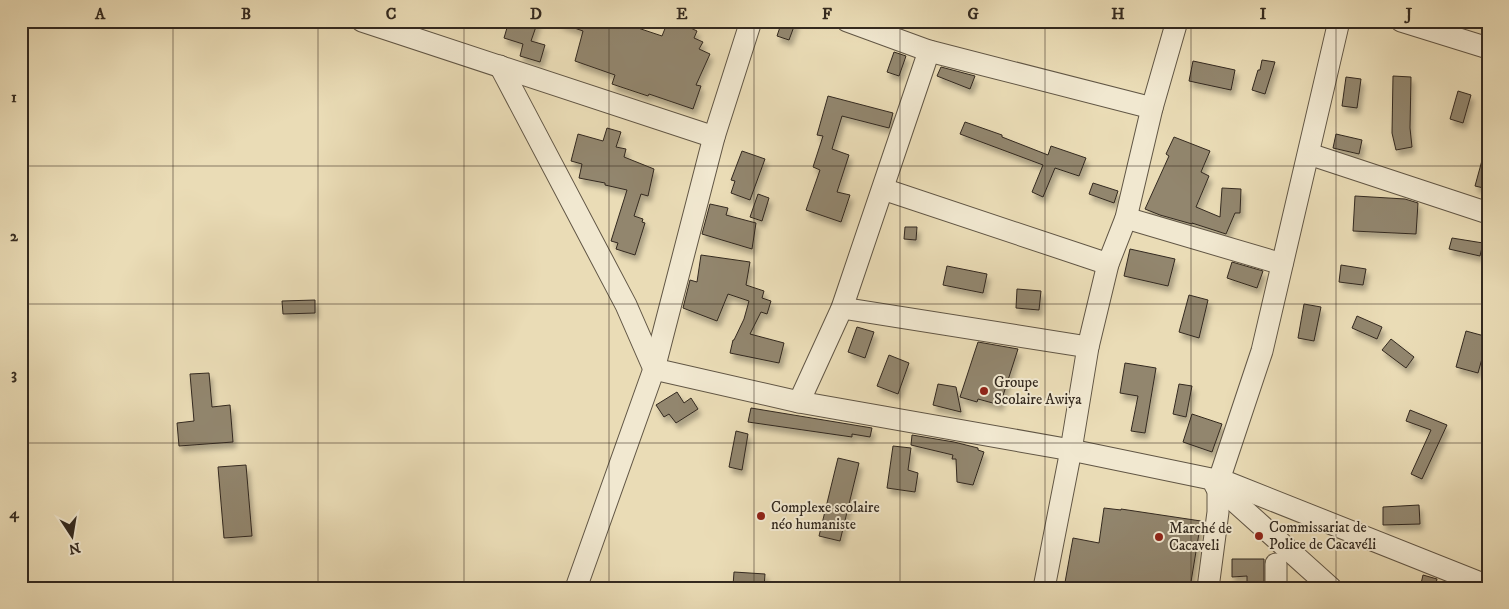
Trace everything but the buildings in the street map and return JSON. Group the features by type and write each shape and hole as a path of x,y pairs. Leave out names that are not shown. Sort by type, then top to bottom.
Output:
{"street":[{"path":"362,21 714,137"},
{"path":"576,588 654,369 714,137 751,21"},
{"path":"847,21 929,51 1152,108"},
{"path":"1044,588 1071,450 1088,347 1108,264 1126,218 1152,108 1177,21"},
{"path":"1208,588 1221,484 1262,352 1339,21"},
{"path":"1401,21 1488,48"},
{"path":"799,402 842,308 929,51"},
{"path":"500,66 626,305 654,369"},
{"path":"1309,154 1488,213"},
{"path":"883,189 1108,264"},
{"path":"1126,218 1282,264"},
{"path":"842,308 1088,347"},
{"path":"654,369 799,402 1071,450 1221,484 1488,586"},
{"path":"1221,484 1331,588"},
{"path":"1276,564 1276,588"}],"place":[{"name":"Groupe Scolaire Awiya","path":"984,391"},
{"name":"Complexe scolaire néo humaniste","path":"761,516"},
{"name":"Commissariat de Police de Cacavéli","path":"1259,536"},
{"name":"Marché de Cacaveli","path":"1159,537"}]}
